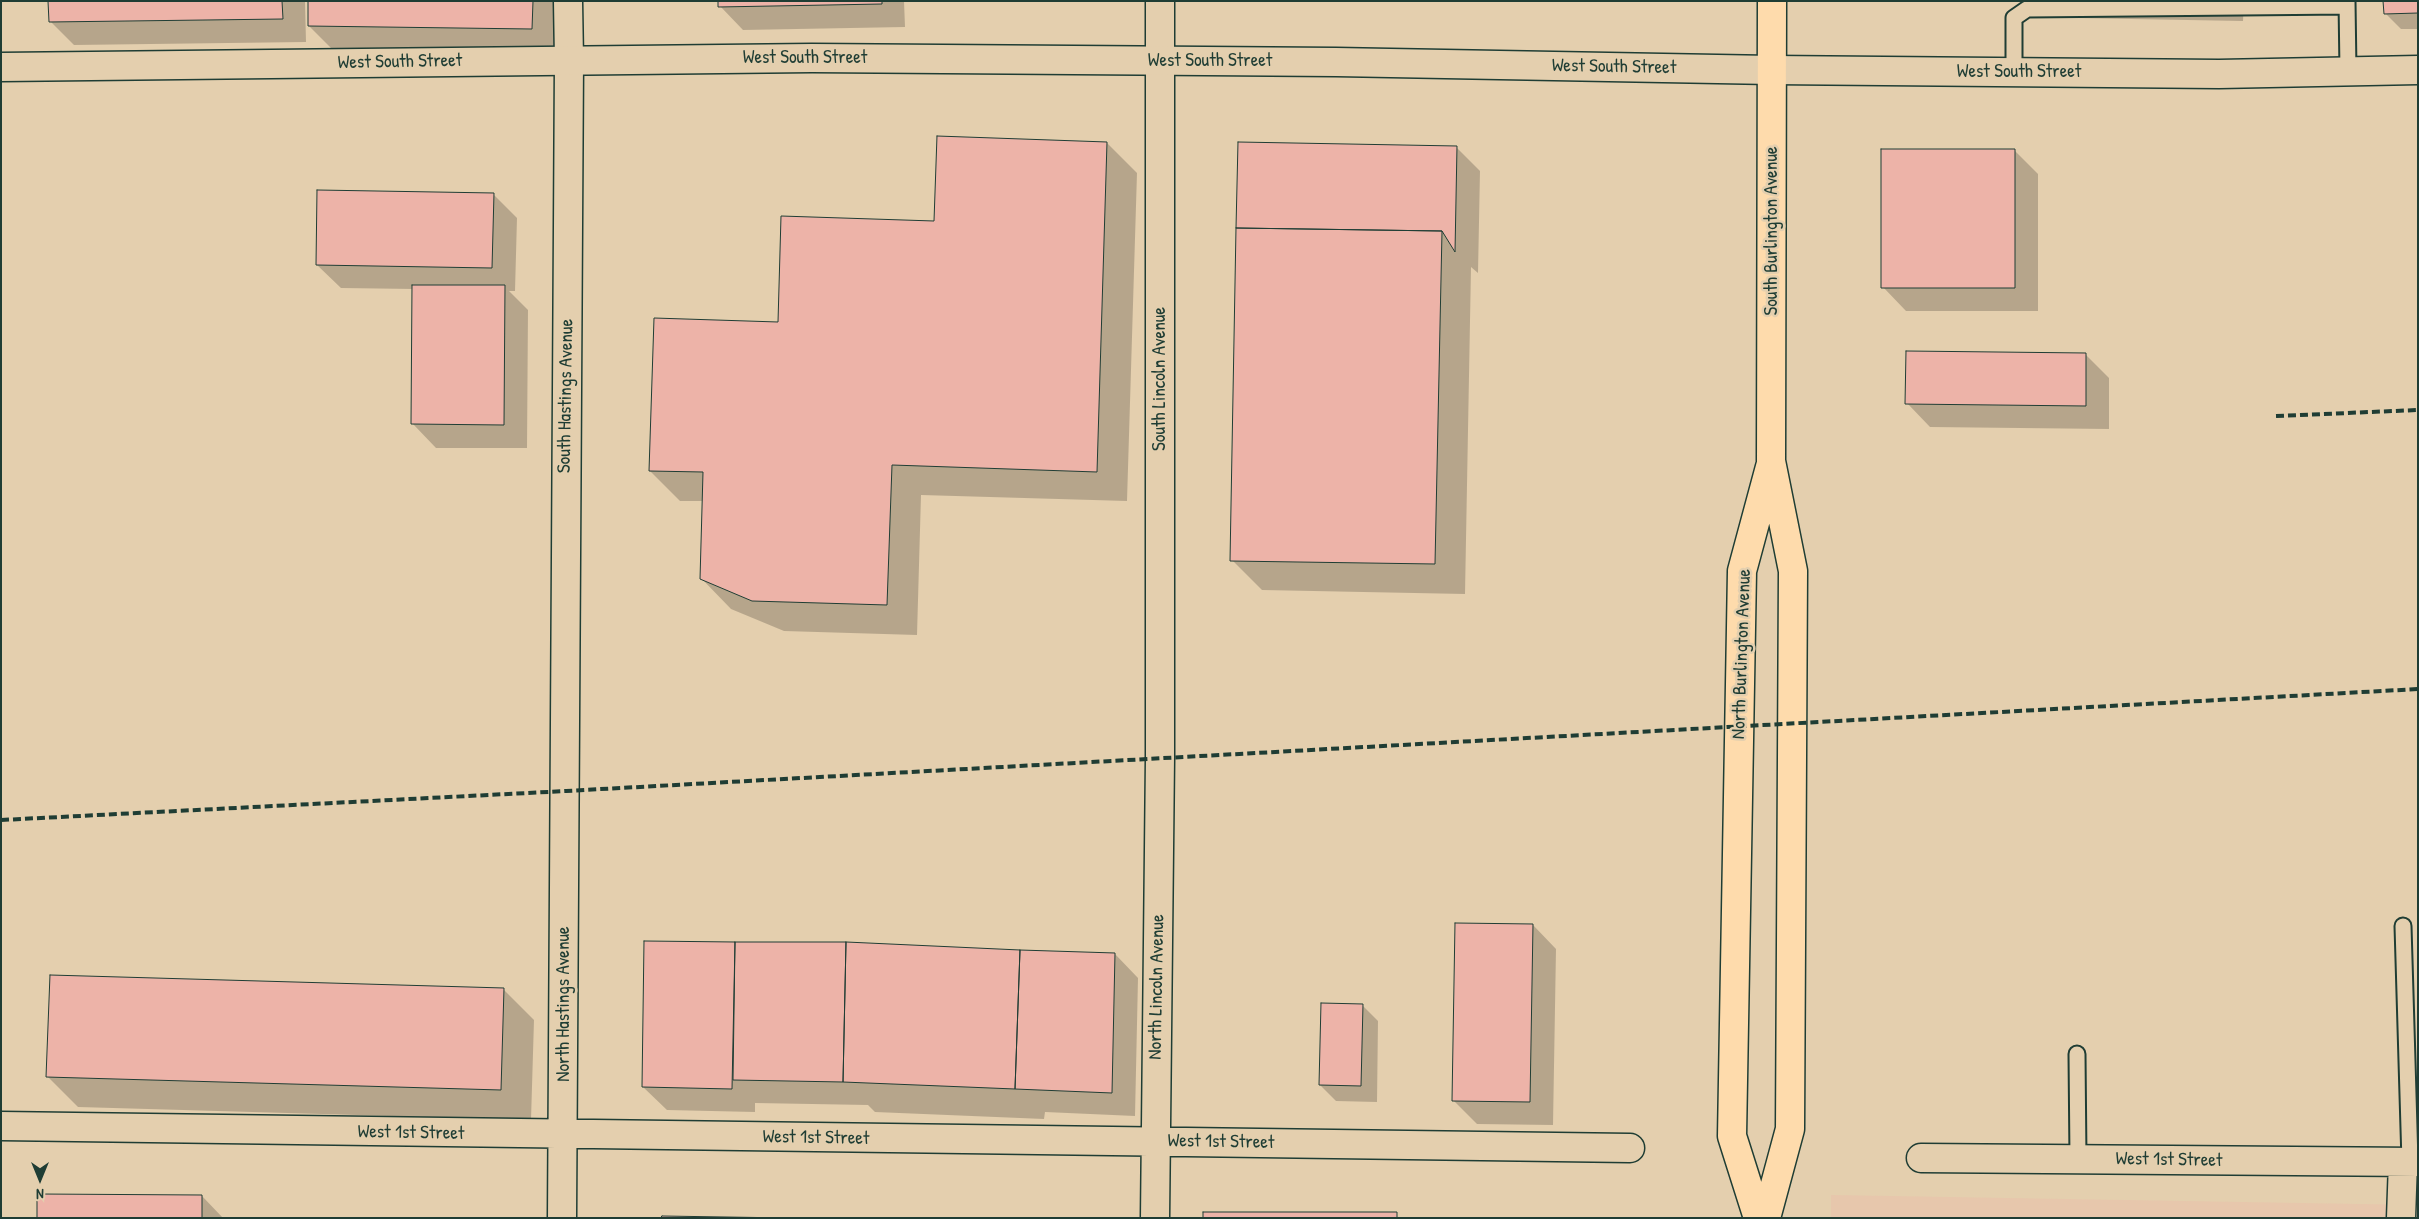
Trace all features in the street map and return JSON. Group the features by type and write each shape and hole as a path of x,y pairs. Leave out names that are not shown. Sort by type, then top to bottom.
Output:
{"highway":[{"name":"South Burlington Avenue","path":"1771,461 1772,1"},
{"name":"North Burlington Avenue","path":"1758,1218 1732,1136 1740,651 1742,571 1771,461"},
{"path":"1766,1218 1790,1129 1793,571 1771,461"}],"street":[{"name":"South Hastings Avenue","path":"566,791 565,560 570,60 568,1"},
{"name":"South Lincoln Avenue","path":"1160,1 1160,757"},
{"name":"West South Street","path":"1,67 812,58 1160,60 1772,70 2218,74 2418,70"},
{"name":"North Lincoln Avenue","path":"1155,1218 1160,757"},
{"name":"North Hastings Avenue","path":"562,1218 566,791"},
{"name":"West 1st Street","path":"1,1126 1630,1148"},
{"name":"West 1st Street","path":"1921,1158 2410,1162"},
{"path":"2402,1218 2410,1162"}],"lane":[{"path":"2014,72 2014,18 2027,9 2347,4 2348,71"},
{"path":"2403,926 2410,1162"},
{"path":"2077,1054 2078,1159"}],"shaded area":[{"path":"1831,1195 2418,1205 2418,1218 1831,1218"}],"building":[{"path":"48,1 282,1 283,19 49,22"},
{"path":"308,1 533,1 532,29 308,26"},
{"path":"718,1 882,1 882,4 718,7"},
{"path":"2383,1 2418,1 2418,13 2384,14"},
{"path":"937,136 1107,142 1097,472 892,465 887,605 752,601 700,579 703,472 649,471 654,318 778,322 781,216 934,221"},
{"path":"1238,142 1457,146 1455,252 1442,231 1236,228"},
{"path":"1881,149 2015,149 2015,288 1881,288"},
{"path":"317,190 494,193 492,268 316,265"},
{"path":"1236,228 1442,231 1435,564 1230,561"},
{"path":"412,285 505,285 504,425 411,424"},
{"path":"1906,351 2086,353 2086,406 1905,404"},
{"path":"1455,923 1533,924 1530,1102 1452,1101"},
{"path":"644,941 735,942 732,1089 642,1087"},
{"path":"735,942 846,942 843,1082 733,1080"},
{"path":"846,942 1020,950 1015,1089 843,1082"},
{"path":"1020,950 1115,953 1112,1093 1015,1089"},
{"path":"50,975 504,988 501,1090 46,1077"},
{"path":"1321,1003 1363,1004 1361,1086 1319,1085"},
{"path":"37,1194 202,1195 202,1218 37,1218"},
{"path":"1203,1212 1397,1212 1397,1218 1203,1218"},
{"path":"662,1216 789,1218 660,1218"}],"railway":[{"path":"2276,416 2418,410"},
{"path":"1,820 566,791 2418,689"}]}
